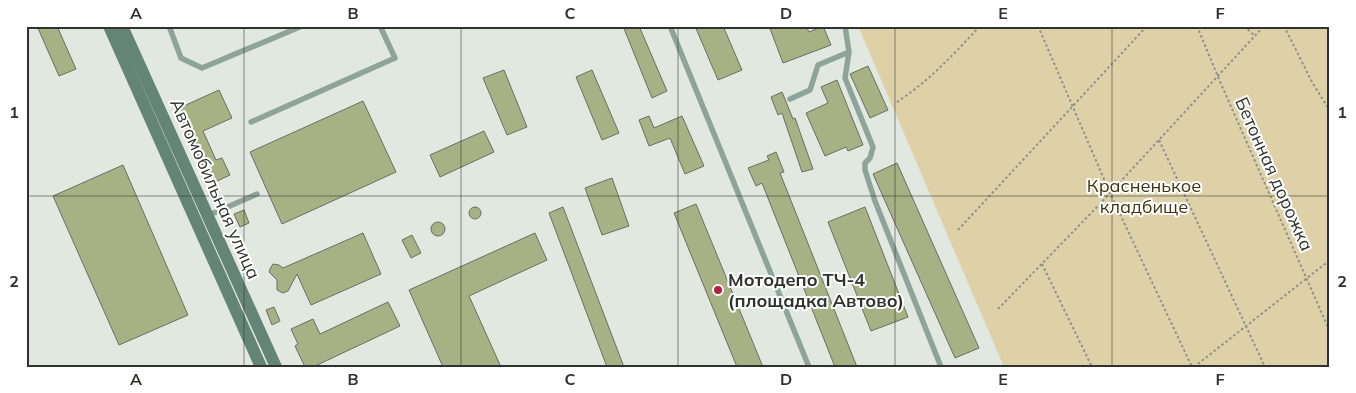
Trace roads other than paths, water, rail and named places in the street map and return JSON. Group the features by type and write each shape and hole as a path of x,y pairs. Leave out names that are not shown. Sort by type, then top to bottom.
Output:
{"main road":[{"name":"Автомобильная улица","path":"109,26 262,367"},
{"name":"Автомобильная улица","path":"122,26 276,367"}],"lane":[{"path":"169,26 181,58 202,68 302,26"},
{"path":"251,122 395,58 380,26"},
{"path":"670,26 809,367"},
{"path":"845,26 848,52 845,78 873,147 870,158 865,163 865,170 875,201 941,367"},
{"path":"790,99 810,90 818,65 848,52"},
{"path":"207,216 257,194"}],"place":[{"name":"Мотодепо ТЧ-4 (площадка Автово)","path":"718,290"}],"park label":[{"name":"Красненькое кладбище","path":"1144,196"}]}
